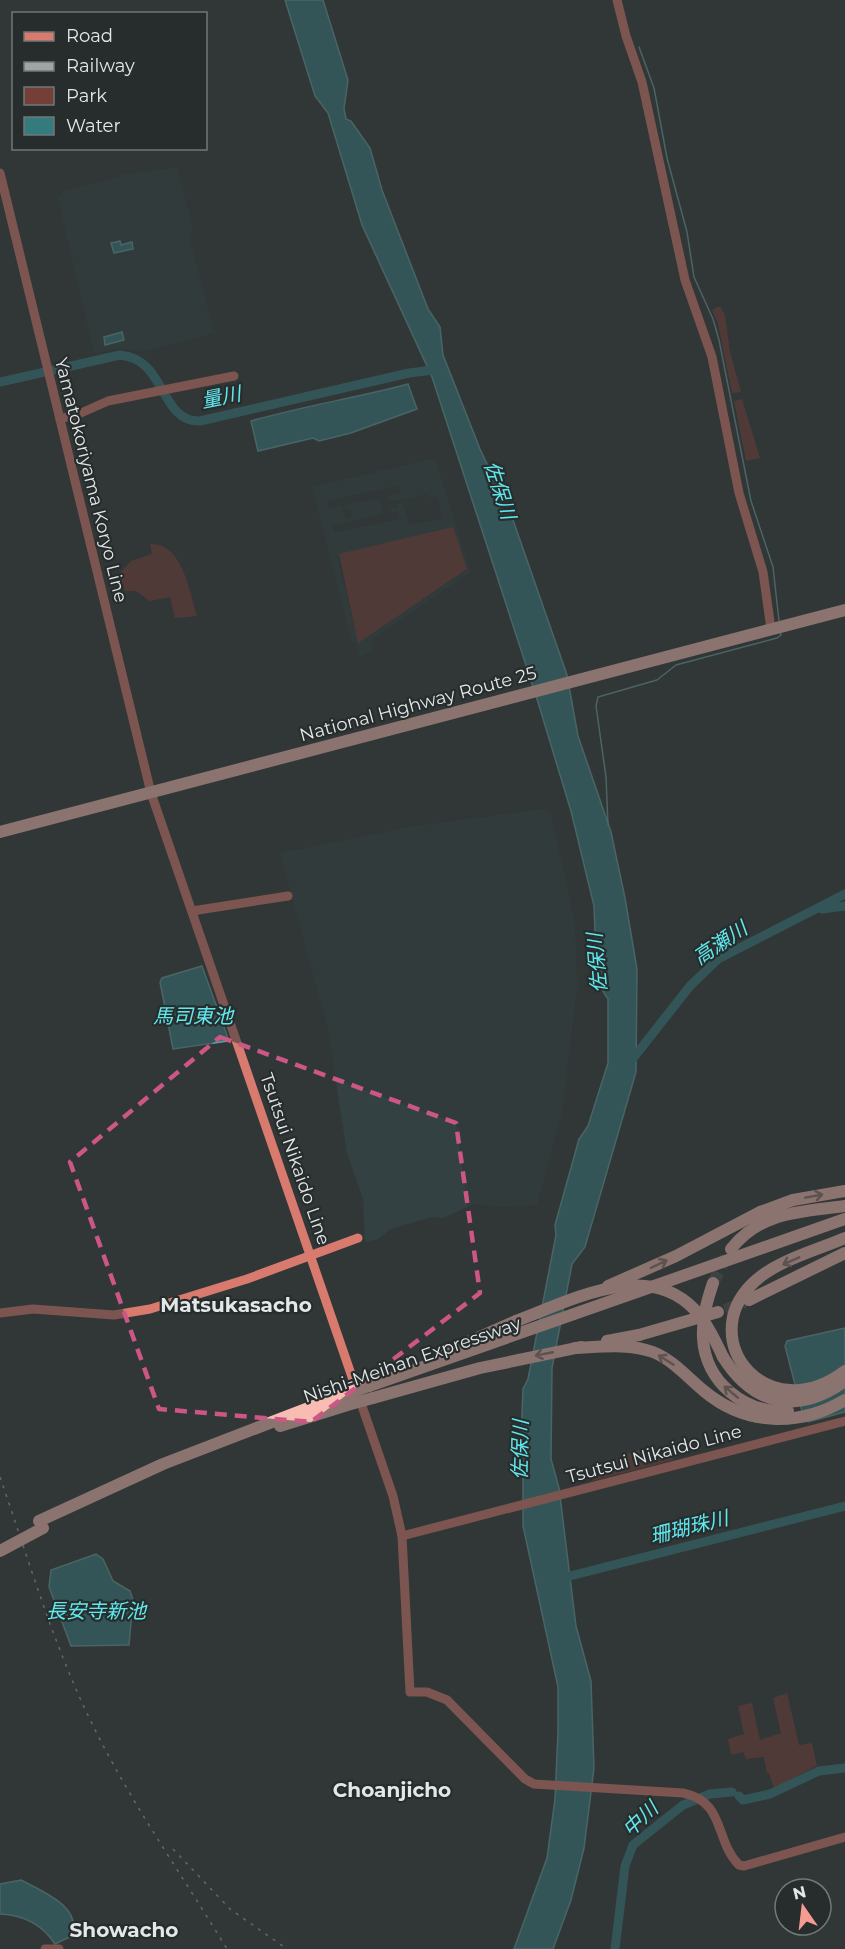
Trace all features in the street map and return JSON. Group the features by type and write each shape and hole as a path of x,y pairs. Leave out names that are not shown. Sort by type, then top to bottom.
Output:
{"highway":[{"name":"National Highway Route 25","path":"0,832 845,610"},
{"path":"370,1391 516,1321 586,1295 660,1263 778,1205 845,1191"},
{"path":"731,1249 746,1232 772,1217 845,1206"},
{"name":"Nishi-Meihan Expressway","path":"709,1275 845,1219"},
{"name":"Nishi-Meihan Expressway","path":"254,1432 279,1427 370,1391 647,1292 709,1275 845,1227"},
{"path":"783,1406 753,1376 740,1359 733,1330 737,1307 757,1279 791,1260 845,1238"},
{"path":"749,1300 845,1253"},
{"path":"709,1275 703,1325 704,1349 712,1371 728,1391 739,1399 763,1409 783,1406 817,1406 845,1391"},
{"path":"586,1295 631,1285 644,1285 671,1292 698,1314 723,1357 745,1385 761,1395 783,1406 823,1411 845,1400"},
{"path":"370,1391 639,1335 721,1311"},
{"path":"575,1348 641,1349 672,1363 720,1402 745,1414 812,1399 845,1381"},
{"path":"783,1406 811,1388 845,1371"},
{"name":"Nishi-Meihan Expressway","path":"0,1542 122,1486 254,1432 352,1399"},
{"name":"Nishi-Meihan Expressway","path":"0,1551 41,1525"}],"main road":[{"path":"617,0 626,36 642,82 685,280 712,354 740,493 777,628"},
{"name":"Yamatokoriyama Koryo Line","path":"0,173 151,793"},
{"path":"60,419 108,401 234,376"},
{"name":"Tsutsui Nikaido Line","path":"151,793 393,1496 402,1536 410,1692 427,1692 447,1700 525,1779 547,1786 683,1793 701,1798 739,1865 744,1866 845,1837"},
{"path":"192,911 288,896"},
{"path":"0,1313 33,1309 114,1315 136,1312 183,1300 358,1238"},
{"name":"Tsutsui Nikaido Line","path":"402,1536 845,1421"},
{"path":"45,1949 59,1949"}],"highlighted area":[{"path":"220,1037 456,1123 480,1293 311,1422 159,1409 70,1162"}],"shaded area":[{"path":"177,167 193,228 190,239 214,333 144,352 119,348 94,353 58,198 66,191 123,175"},
{"path":"435,458 470,572 371,640 374,650 360,657 356,641 352,642 312,487","holes":["399,485 401,493 388,496 389,502 427,494 429,498 437,496 443,518 410,525 402,503 396,504 397,509 390,505 392,512 398,511 399,519 334,533 332,526 346,522 342,506 328,509 327,501","337,556 467,570 358,642"]},
{"path":"379,498 383,514 349,522 348,518 352,517 350,508 346,509 346,505"},
{"path":"544,809 550,812 569,894 575,927 577,986 562,1113 537,1205 498,1207 474,1204 443,1218 432,1217 389,1230 378,1239 365,1242 363,1199 347,1153 328,1030 280,853 409,827"}],"green space":[{"path":"721,307 725,316 730,352 741,392 732,393 718,324 712,310"},
{"path":"742,399 760,458 746,461 734,401"},
{"path":"453,527 467,569 358,643 339,554"},
{"path":"150,544 170,551 177,560 183,570 197,616 175,618 170,597 150,601 136,591 125,591 119,574 131,561 152,554"},
{"path":"647,1449 659,1451 674,1460 592,1481 594,1469 626,1454"},
{"path":"787,1693 799,1745 812,1743 817,1766 774,1788 769,1773 767,1773 764,1757 746,1759 743,1752 731,1755 728,1739 744,1734 738,1706 752,1703 760,1740 781,1733 773,1698"}],"water":[{"name":"佐保川","path":"285,0 323,0 348,80 344,109 346,119 351,121 370,148 382,190 428,309 440,327 443,355 480,449 512,517 567,675 578,736 611,832 637,969 636,1072 585,1247 572,1264 552,1368 551,1459 559,1488 576,1626 591,1681 594,1768 584,1848 571,1900 553,1949 514,1949 547,1858 555,1799 558,1732 558,1687 523,1526 523,1474 520,1462 523,1389 528,1379 556,1235 555,1225 579,1139 588,1126 608,1063 608,999 597,982 594,906 571,811 537,699 432,377 362,225 328,113 315,96"},
{"path":"120,241 121,245 132,242 133,249 114,253 111,243"},
{"path":"122,332 124,340 105,345 104,337"},
{"path":"408,384 417,409 351,433 319,441 313,438 258,451 251,421"},
{"name":"馬司東池","path":"202,966 229,1041 173,1049 160,982 162,978"},
{"path":"845,1328 845,1412 808,1422 804,1419 785,1346 787,1341"},
{"name":"長安寺新池","path":"96,1554 103,1559 113,1581 130,1591 133,1600 129,1645 71,1646 49,1587 51,1570"},
{"path":"21,1880 50,1895 67,1909 72,1917 73,1927 70,1937 55,1944 44,1931 31,1922 16,1916 0,1914 0,1884"}],"waterway":[{"path":"639,47 654,88 667,158 687,232 694,277 713,319 719,340 751,501 773,567 779,621"},
{"name":"量川","path":"0,382 120,355 135,359 147,367 177,412 187,419 200,421 409,373 441,369"},
{"path":"608,825 606,777 596,706 598,697 657,680 676,665 777,638 781,635 780,631"},
{"name":"高瀬川","path":"631,1061 690,986 718,959 845,894"},
{"path":"822,909 845,906"},
{"name":"珊瑚珠川","path":"560,1581 566,1577 845,1506"},
{"name":"中川","path":"739,1796 743,1800 770,1794 819,1771 845,1768"},
{"name":"中川","path":"615,1949 625,1866 633,1845 683,1805 710,1794 732,1792"}],"tunnel":[{"path":"713,1283 726,1257"},
{"path":"725,1310 745,1302"}],"railway":[{"path":"0,1477 50,1623 85,1709 134,1801 227,1949"},
{"path":"173,1849 230,1909 287,1949"}],"district":[{"name":"Matsukasacho","path":"236,1305"},
{"name":"Choanjicho","path":"392,1790"},
{"name":"Showacho","path":"124,1930"}]}
